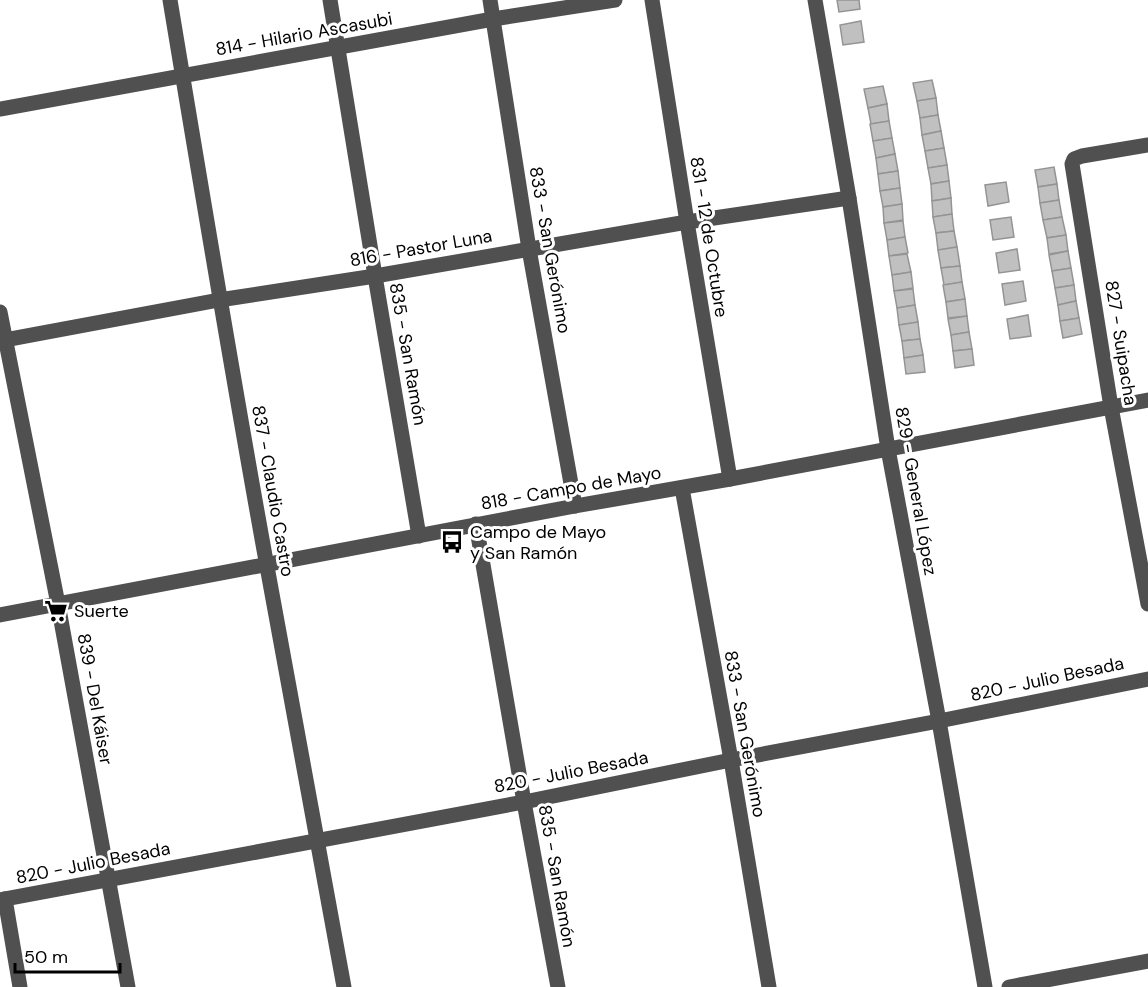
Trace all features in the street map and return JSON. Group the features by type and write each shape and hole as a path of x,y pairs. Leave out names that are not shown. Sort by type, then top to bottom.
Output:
{"street":[{"name":"837 - Claudio Castro","path":"170,0 219,300 344,987"},
{"name":"835 - San Ramón","path":"330,0 419,536"},
{"name":"833 - San Gerónimo","path":"490,0 529,249 575,506"},
{"name":"814 - Hilario Ascasubi","path":"0,109 493,19 615,0"},
{"name":"831 - 12 de Octubre","path":"652,0 730,479"},
{"name":"829 - General López","path":"815,0 888,449 939,721 985,987"},
{"name":"827 - Suipacha","path":"1148,145 1074,159 1072,164 1111,407 1148,604"},
{"name":"816 - Pastor Luna","path":"2,340 219,300 375,276 687,222 849,198"},
{"name":"839 - Del Káiser","path":"0,312 2,340 58,604 128,987"},
{"name":"818 - Campo de Mayo","path":"0,615 476,524 682,488 1148,400"},
{"name":"833 - San Gerónimo","path":"682,488 769,987"},
{"name":"835 - San Ramón","path":"476,524 558,987"},
{"name":"820 - Julio Besada","path":"3,900 524,802 1148,679"},
{"path":"3,900 20,987"},
{"path":"1009,987 1148,961"}],"building":[{"path":"837,0 859,0 860,9 839,12"},
{"path":"861,21 864,42 843,45 840,25"},
{"path":"932,80 936,98 917,101 913,83"},
{"path":"883,86 887,104 868,108 864,89"},
{"path":"936,98 938,115 920,118 917,101"},
{"path":"887,104 889,121 871,124 868,108"},
{"path":"938,115 941,131 922,135 920,118"},
{"path":"889,121 892,138 873,141 870,124"},
{"path":"941,131 944,148 925,151 922,135"},
{"path":"892,138 895,154 876,158 873,141"},
{"path":"944,148 947,165 928,168 925,151"},
{"path":"895,154 898,171 878,174 876,158"},
{"path":"947,165 949,181 931,184 928,168"},
{"path":"1054,167 1057,184 1038,187 1035,170"},
{"path":"898,171 900,188 880,191 878,174"},
{"path":"949,181 951,198 932,201 931,184"},
{"path":"1006,182 1009,202 988,206 985,185"},
{"path":"1057,184 1059,200 1040,203 1038,187"},
{"path":"900,188 902,204 883,207 880,191"},
{"path":"951,198 952,214 933,217 932,201"},
{"path":"1059,200 1062,217 1043,220 1040,203"},
{"path":"902,204 903,220 884,223 883,207"},
{"path":"952,214 954,231 936,233 933,217"},
{"path":"1011,217 1014,237 993,240 990,220"},
{"path":"1062,217 1066,235 1047,238 1043,220"},
{"path":"903,221 905,237 887,240 884,223"},
{"path":"954,231 957,247 938,250 936,233"},
{"path":"1066,235 1068,251 1049,254 1047,238"},
{"path":"905,237 908,253 889,256 887,240"},
{"path":"957,247 960,266 941,268 938,250"},
{"path":"1017,249 1020,270 999,273 996,253"},
{"path":"1068,251 1071,268 1052,271 1049,255"},
{"path":"907,254 911,272 892,275 889,256"},
{"path":"960,266 962,282 944,285 941,268"},
{"path":"1071,268 1074,285 1055,288 1052,271"},
{"path":"911,272 913,288 894,291 892,275"},
{"path":"1023,281 1026,301 1005,305 1002,284"},
{"path":"962,282 965,299 946,302 943,285"},
{"path":"1074,285 1076,301 1058,305 1055,288"},
{"path":"913,289 915,305 897,308 894,291"},
{"path":"965,299 967,316 948,318 946,302"},
{"path":"1076,301 1079,318 1060,321 1058,305"},
{"path":"915,305 918,322 899,325 897,308"},
{"path":"1028,315 1031,336 1010,339 1007,319"},
{"path":"967,316 969,332 951,335 948,319"},
{"path":"1079,318 1082,334 1063,338 1060,321"},
{"path":"918,322 920,339 902,341 899,325"},
{"path":"969,332 972,349 953,351 951,335"},
{"path":"920,339 923,355 904,358 902,341"},
{"path":"972,349 974,365 955,368 953,351"},
{"path":"923,355 925,372 906,374 904,358"}],"place":[{"name":"Campo de Mayo y San Ramón","path":"452,542"},
{"name":"Suerte","path":"56,611"}]}
